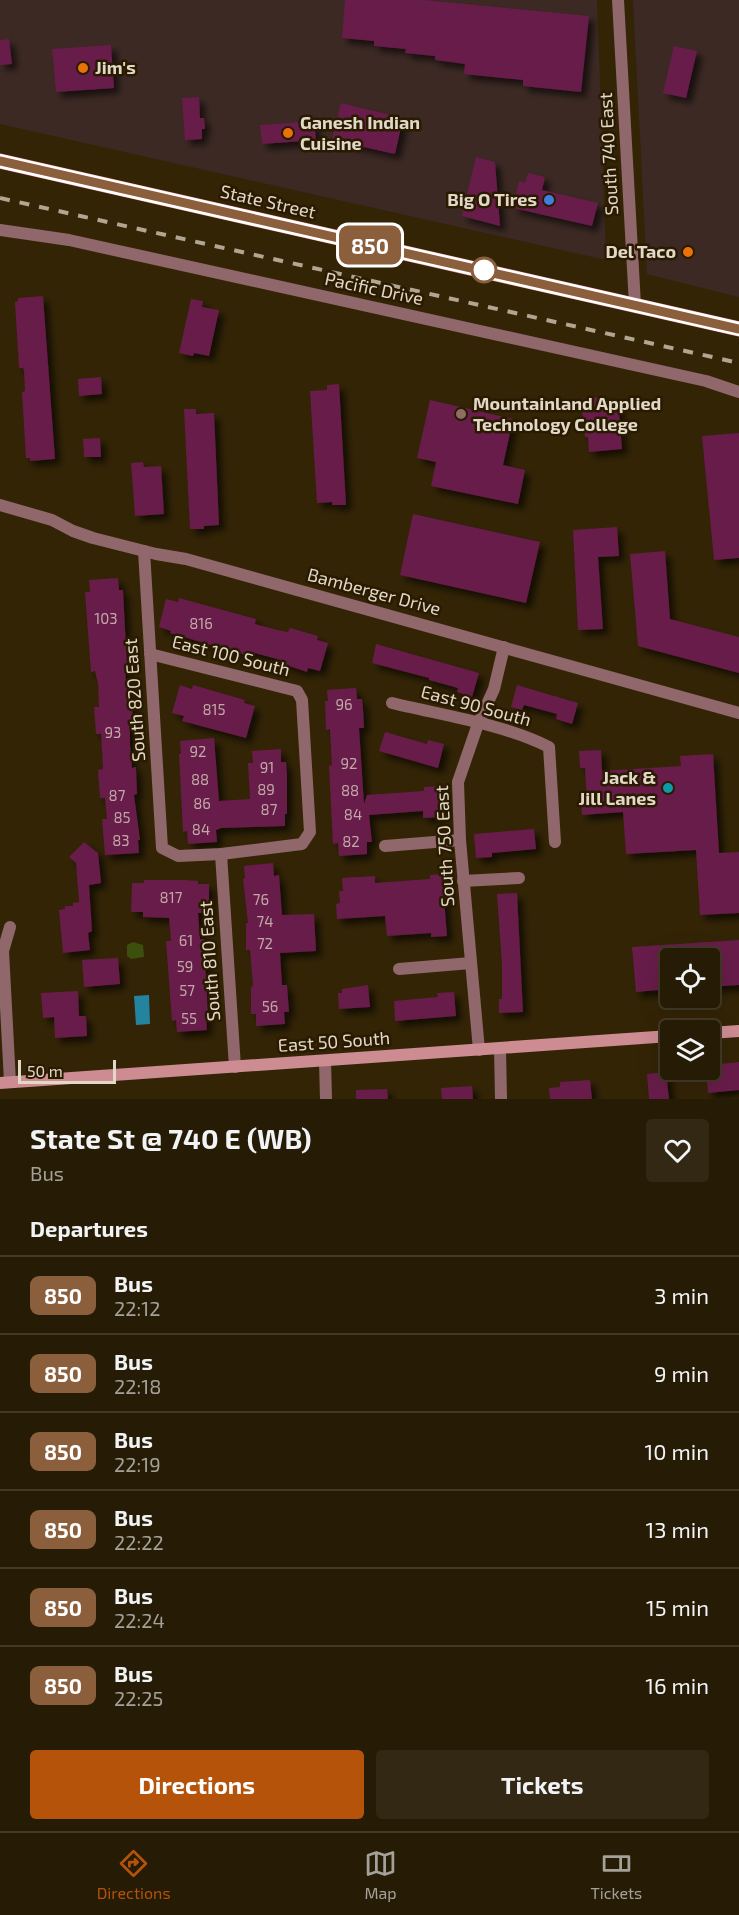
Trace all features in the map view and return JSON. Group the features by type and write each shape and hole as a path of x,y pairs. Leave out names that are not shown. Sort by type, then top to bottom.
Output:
{"main road":[{"name":"State Street","path":"0,161 739,329"},
{"path":"720,1032 739,1031"},
{"name":"East 50 South","path":"5,1082 660,1037"}],"street":[{"name":"South 740 East","path":"618,0 635,305"},
{"name":"Pacific Drive","path":"0,230 69,240 706,381 739,392"},
{"name":"Bamberger Drive","path":"0,505 52,520 93,538 186,559 739,713"},
{"name":"South 820 East","path":"144,551 162,848 178,856 221,854"},
{"name":"South 750 East","path":"479,1050 459,840 458,782 478,723 495,689 504,647"},
{"name":"East 100 South","path":"150,654 297,692 302,700 310,832 302,844 221,854"},
{"name":"East 90 South","path":"392,703 478,723 534,740 549,747 555,842"},
{"path":"385,846 459,840"},
{"name":"South 810 East","path":"221,854 235,1067"},
{"path":"463,881 519,878"},
{"path":"5,1082 3,951 10,927"},
{"path":"399,969 471,963"},
{"path":"500,1048 501,1099"},
{"path":"325,1061 326,1099"}],"shaded area":[{"path":"0,0 597,0 606,257 605,259 597,258 0,124"},
{"path":"633,0 739,0 739,297 647,274"}],"green space":[{"path":"133,942 143,945 144,957 131,959 127,956 127,945"}],"water":[{"path":"149,995 150,1024 136,1025 134,996"}],"building":[{"path":"345,0 423,0 589,16 581,92 523,86 523,80 464,74 465,64 435,60 435,56 405,53 406,49 374,46 374,41 342,38"},
{"path":"9,39 12,64 0,65 0,40"},
{"name":"Jim's","path":"111,45 114,88 56,92 52,49"},
{"path":"674,46 697,51 686,98 663,93"},
{"path":"199,97 200,118 204,118 205,129 202,129 202,139 185,140 182,98"},
{"path":"341,103 403,118 395,154 332,140"},
{"name":"Ganesh Indian Cuisine","path":"314,121 316,140 262,144 260,125"},
{"path":"476,157 495,162 500,226 462,216"},
{"name":"Big O Tires","path":"528,173 545,177 542,190 598,203 592,226 513,208 519,181 525,183"},
{"path":"43,296 55,459 30,461 30,458 26,458 22,392 25,391 24,371 23,368 19,368 15,302 18,298"},
{"path":"191,299 203,301 202,307 219,310 209,356 179,353"},
{"path":"101,377 102,394 79,396 78,379"},
{"path":"339,384 346,505 332,505 332,502 317,503 310,391 327,390 327,385"},
{"path":"603,397 603,400 618,399 622,449 589,452 581,399"},
{"path":"430,400 513,419 503,465 525,470 518,504 431,486 436,462 417,458"},
{"path":"184,409 196,409 196,414 214,413 219,525 204,526 204,529 190,529"},
{"path":"739,433 739,558 714,560 702,436"},
{"path":"100,438 101,457 84,457 83,439"},
{"path":"143,462 144,467 161,466 164,514 135,516 131,463"},
{"path":"413,514 540,542 526,603 400,575"},
{"path":"617,527 619,556 598,557 603,629 578,630 573,530"},
{"path":"665,551 670,619 739,637 739,673 638,646 630,554"},
{"path":"118,578 119,590 123,590 127,668 125,669 128,703 132,703 133,731 130,731 130,745 132,768 136,767 137,794 134,795 140,840 138,840 139,853 105,855 102,819 107,819 105,798 100,798 98,770 103,769 101,734 96,734 94,707 99,707 98,683 95,671 91,672 85,592 90,592 89,580"},
{"path":"179,598 256,619 255,624 288,632 290,628 318,636 317,640 328,643 320,671 308,668 307,672 280,663 281,660 247,651 245,655 170,633 171,631 159,627 166,599 178,602"},
{"path":"376,644 479,673 472,697 457,692 458,688 429,680 429,678 372,663"},
{"path":"180,685 192,689 193,685 245,700 244,703 255,706 246,738 182,721 184,716 172,713"},
{"path":"517,685 578,703 572,724 556,719 557,714 524,705 522,710 511,707"},
{"path":"356,688 357,699 362,699 363,709 364,728 359,728 364,804 367,795 424,791 424,787 439,786 442,817 423,818 423,811 369,815 372,842 367,842 367,854 339,856 338,843 333,844 329,766 332,765 330,729 326,730 325,701 328,701 327,690"},
{"path":"385,732 427,744 428,740 444,744 438,768 379,751"},
{"path":"214,738 219,801 250,799 248,763 253,763 252,751 281,749 281,762 286,762 287,776 285,826 221,828 216,830 217,842 188,844 187,831 183,832 180,741"},
{"name":"Jack & Jill Lanes","path":"601,750 602,771 681,766 680,756 713,754 719,853 739,852 739,913 700,915 696,850 626,854 623,812 582,815 581,802 587,802 585,768 580,768 579,751"},
{"path":"534,829 536,849 492,853 492,857 476,858 474,834"},
{"path":"84,842 98,853 101,883 89,885 92,931 88,933 90,950 63,953 59,910 79,902 76,863 69,857"},
{"path":"273,863 274,876 279,875 282,915 314,914 316,951 280,953 282,985 287,985 289,1012 284,1012 285,1024 256,1026 256,1014 251,1014 251,987 253,986 250,950 246,950 246,923 248,923 243,879 245,878 244,866"},
{"path":"446,874 448,898 444,898 447,936 431,937 431,933 387,936 385,916 337,919 336,904 340,903 339,891 343,891 342,878 375,876 375,883 430,879 430,875"},
{"path":"144,880 184,880 209,884 209,913 198,913 200,939 204,939 207,1030 177,1032 176,1020 172,1021 166,941 171,941 169,918 143,917 143,912 131,912 132,883 144,883"},
{"path":"517,893 523,1012 499,1013 499,999 502,999 502,965 497,894"},
{"path":"739,940 739,985 720,986 720,948 660,948 660,990 636,992 632,947"},
{"path":"118,958 120,984 84,987 82,960"},
{"path":"368,985 370,1007 339,1009 338,993 342,993 342,989"},
{"path":"78,991 79,1016 86,1016 87,1036 55,1038 54,1017 43,1018 41,993"},
{"path":"454,992 456,1016 395,1021 394,1001 438,997 437,993"},
{"path":"739,1062 739,1090 708,1093 707,1080 720,1080 720,1064"},
{"path":"660,1073 660,1080 667,1080 669,1099 649,1099 647,1074"},
{"path":"590,1080 592,1099 550,1099 549,1088 560,1087 560,1082"},
{"path":"472,1086 473,1099 442,1099 441,1088"},
{"path":"387,1089 388,1099 356,1099 356,1090"}],"railway":[{"path":"0,198 739,363"}],"bus line":[{"name":"850","path":"0,161 739,329"}],"place":[{"name":"Jim's","path":"83,68"},
{"name":"Ganesh Indian Cuisine","path":"288,133"},
{"name":"Big O Tires","path":"549,200"},
{"name":"Del Taco","path":"688,252"},
{"name":"Mountainland Applied Technology College","path":"461,414"},
{"name":"Jack & Jill Lanes","path":"668,788"}]}
